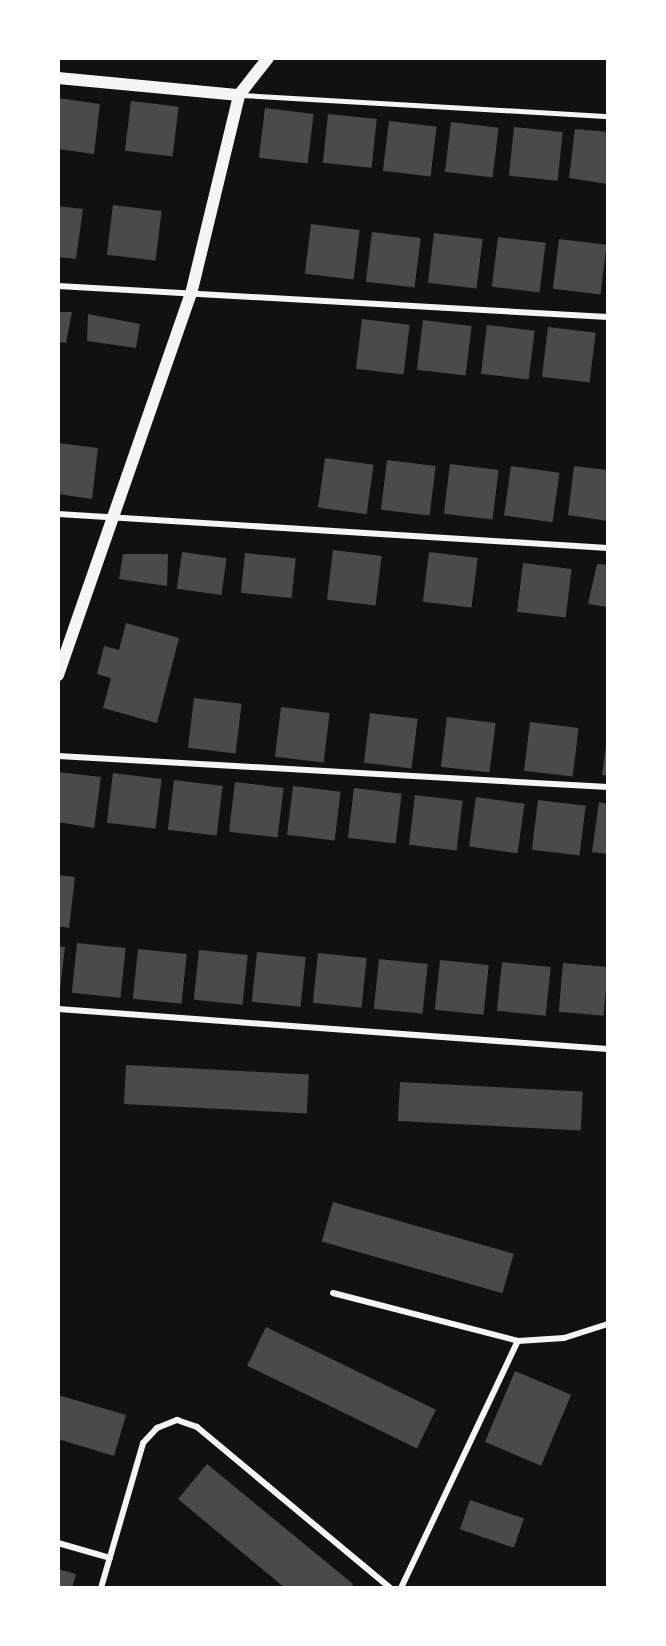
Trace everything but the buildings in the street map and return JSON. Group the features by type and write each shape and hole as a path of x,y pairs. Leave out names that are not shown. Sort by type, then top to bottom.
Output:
{"main road":[{"path":"58,675 109,519 191,294 239,95 268,58"},
{"path":"58,78 239,95"}],"street":[{"path":"58,286 608,317"},
{"path":"58,514 109,519 608,548"},
{"path":"58,756 608,787"},
{"path":"58,1009 608,1049"},
{"path":"333,1293 518,1341 564,1338 608,1324"},
{"path":"401,1587 518,1341"},
{"path":"101,1587 143,1443 157,1428 177,1420 197,1427 390,1587"},
{"path":"58,1543 110,1558"}],"lane":[{"path":"239,95 608,116"}]}
